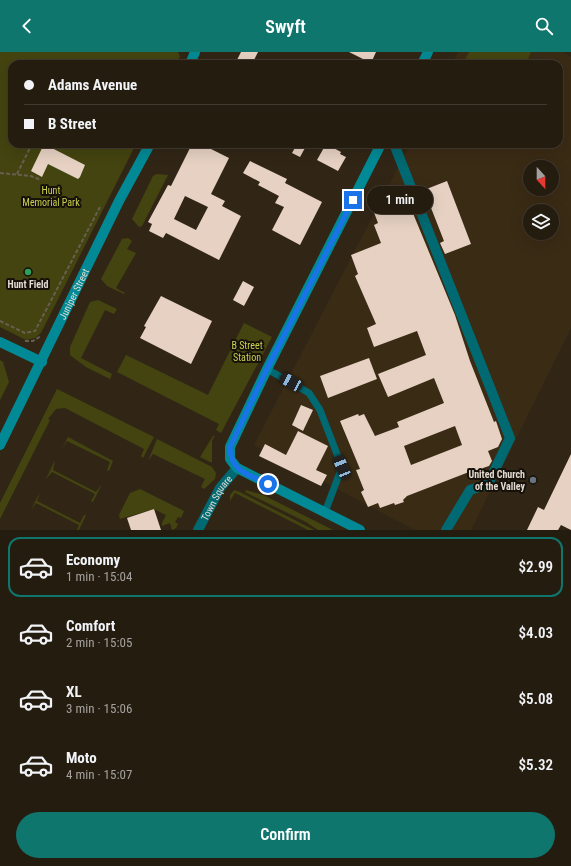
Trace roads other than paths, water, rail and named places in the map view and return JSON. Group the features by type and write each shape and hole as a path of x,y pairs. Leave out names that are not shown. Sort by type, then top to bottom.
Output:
{"street":[{"name":"Juniper Street","path":"0,445 42,362 119,201 148,148"},
{"path":"360,530 237,468 230,459 230,447 267,369 379,148"},
{"path":"396,148 510,438 488,484 470,490 446,530"},
{"path":"0,342 42,362"},
{"name":"Town Square","path":"198,530 220,488 237,468"}],"lane":[{"path":"267,369 309,393 320,410 342,467 325,512"}],"place":[{"name":"Hunt Field","path":"28,272"},
{"name":"United Church of the Valley","path":"533,480"}],"park label":[{"name":"Hunt Memorial Park","path":"51,196"},
{"name":"B Street Station","path":"247,350"}]}
